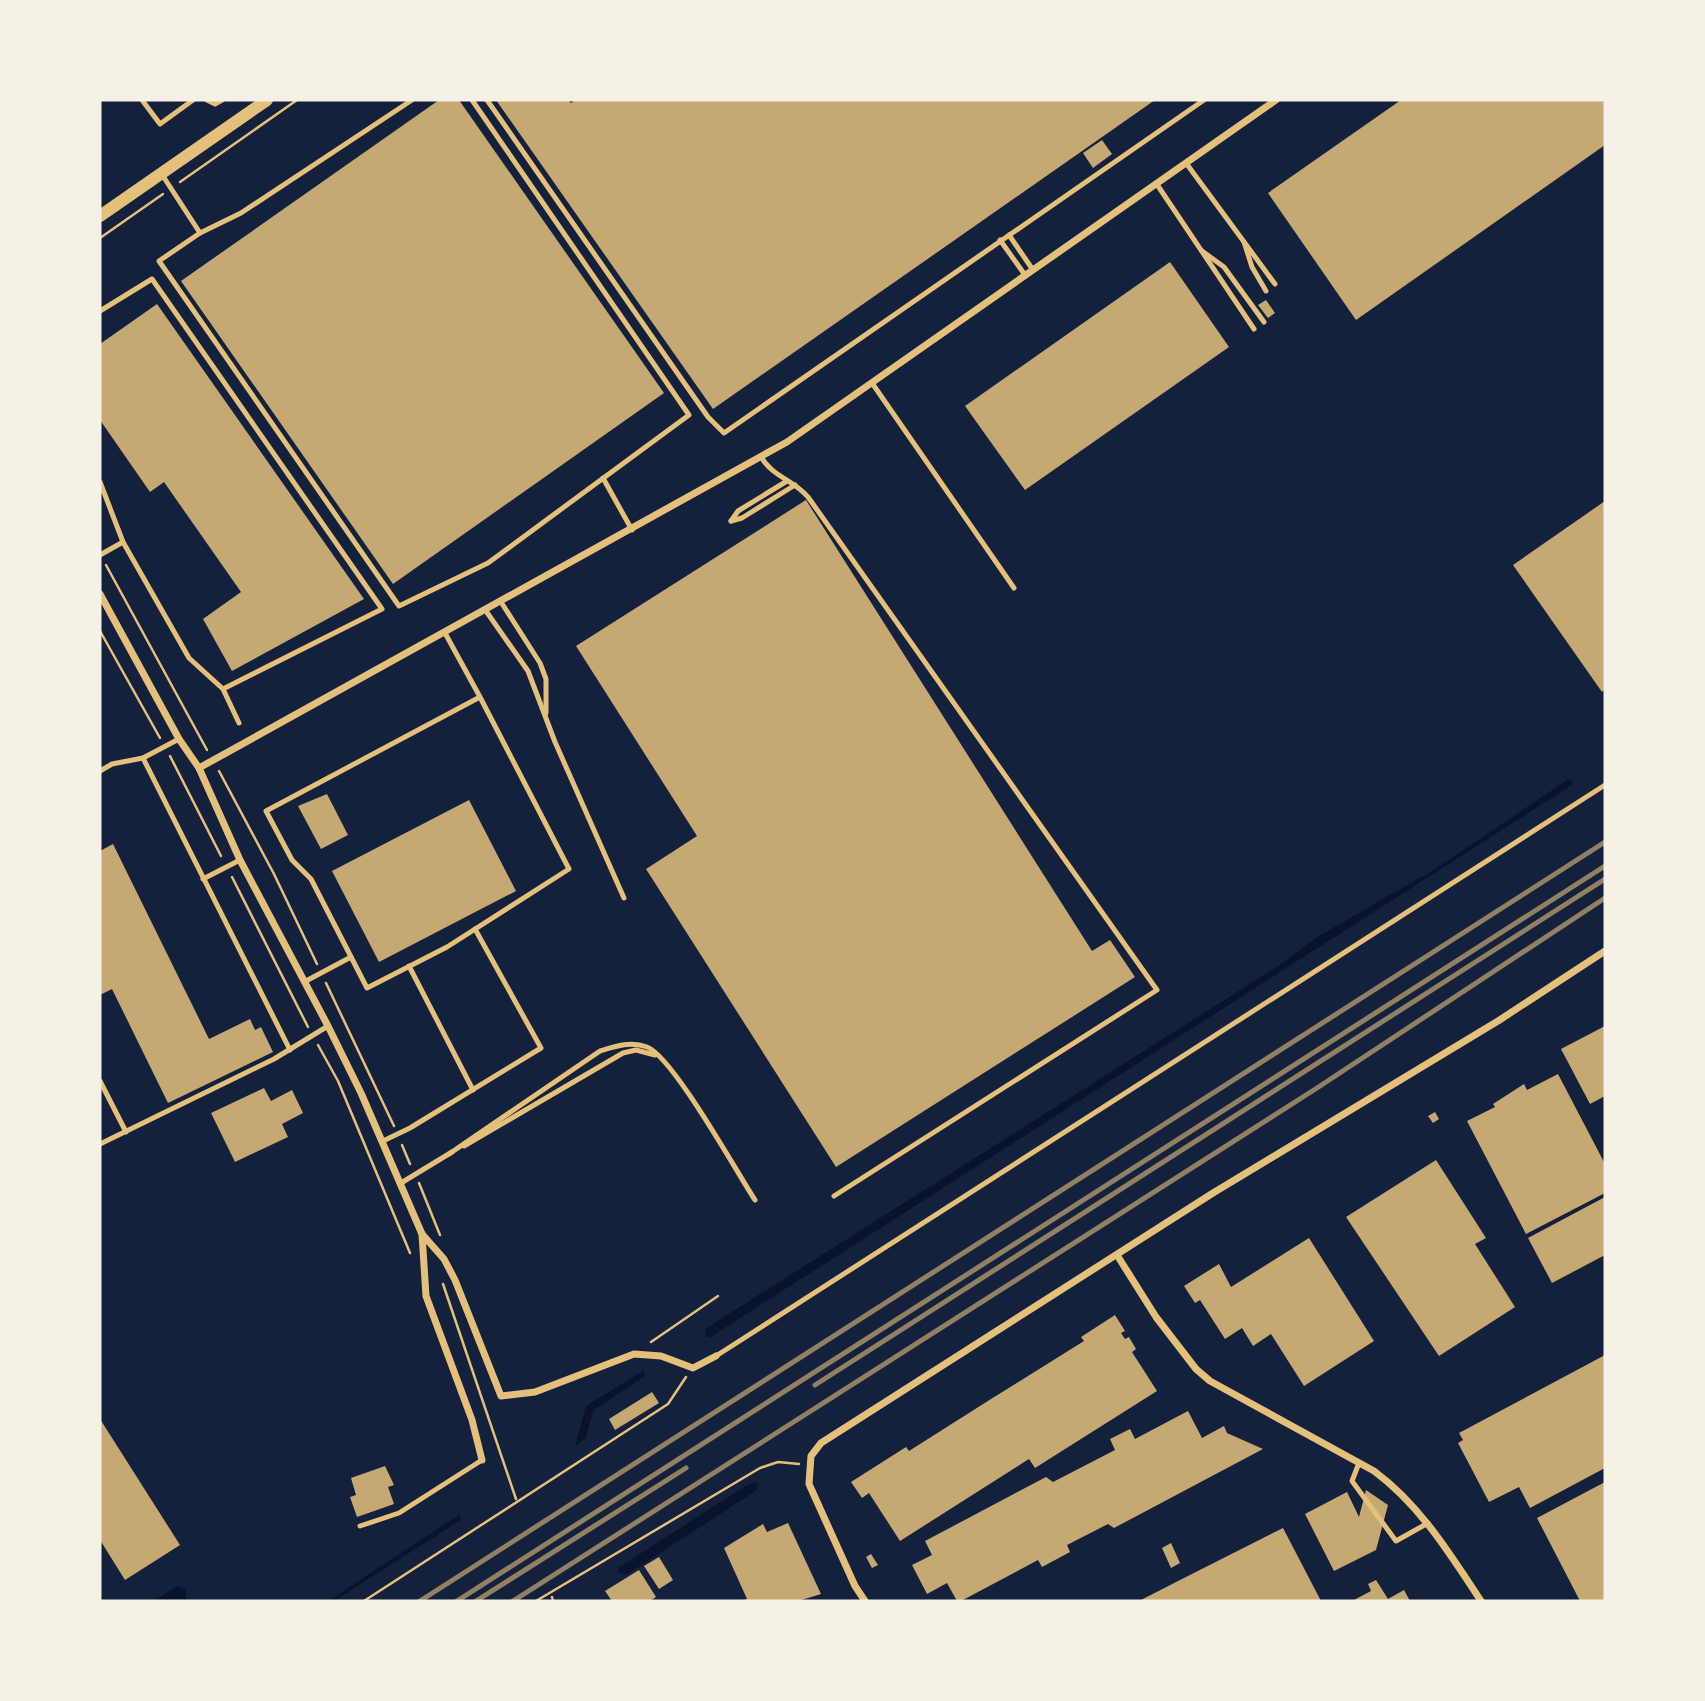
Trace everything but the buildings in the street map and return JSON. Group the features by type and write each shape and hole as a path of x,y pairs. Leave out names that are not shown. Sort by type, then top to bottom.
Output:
{"street":[{"path":"100,216 252,104 267,100"},
{"path":"199,768 761,457 872,383 1276,100"},
{"path":"100,594 179,739 199,768 240,860 306,981 383,1141 422,1234 443,1259 455,1280 501,1396 535,1392 634,1354 661,1356 689,1367 698,1366 716,1356"},
{"path":"865,1601 814,1501 808,1468 811,1456 834,1434 1117,1255 1498,1021 1605,951"},
{"path":"422,1234 422,1267 426,1296 472,1420 482,1460"},
{"path":"1117,1255 1156,1317 1195,1369 1210,1381 1359,1463 1392,1485 1428,1523 1481,1601"}],"lane":[{"path":"142,100 160,124 193,100"},
{"path":"207,100 215,104 222,100"},
{"path":"412,100 241,213 200,233 159,261 399,606 488,563 689,415 472,100"},
{"path":"487,100 708,417 724,433 1204,100"},
{"path":"1186,163 1275,284"},
{"path":"161,173 200,233"},
{"path":"1156,183 1254,329"},
{"path":"1009,235 1029,273"},
{"path":"1244,239 1252,267 1266,291"},
{"path":"1000,240 1029,273"},
{"path":"1199,249 1224,267 1264,322"},
{"path":"100,311 152,279 382,609 223,689"},
{"path":"872,383 1014,588"},
{"path":"761,457 774,473 795,485 816,508 1157,990 834,1196"},
{"path":"603,478 632,530"},
{"path":"787,481 738,511 731,521 742,518 795,485"},
{"path":"100,482 123,542 189,658 223,689 239,723"},
{"path":"100,555 123,542"},
{"path":"501,602 540,663 546,679 546,720"},
{"path":"486,611 528,671 546,720 624,898"},
{"path":"445,634 480,697 569,869 475,929 367,988 311,879 292,860 266,811 480,697"},
{"path":"100,771 112,764 143,758 179,739"},
{"path":"143,758 290,1050"},
{"path":"716,1356 1605,785"},
{"path":"203,878 240,860"},
{"path":"383,1141 541,1048 475,929"},
{"path":"306,981 351,957"},
{"path":"409,967 472,1090"},
{"path":"100,1144 290,1050 328,1026"},
{"path":"449,1154 600,1051 619,1044 637,1044 650,1048 660,1057 755,1200"},
{"path":"401,1183 623,1053 636,1050 660,1057"},
{"path":"100,1081 126,1132"},
{"path":"360,1526 399,1513 482,1460"},
{"path":"1359,1463 1352,1481 1396,1541 1428,1523"}],"path":[{"path":"100,239 298,100"},
{"path":"100,555 274,874 415,1174 439,1229 443,1259"},
{"path":"100,631 164,747 313,1037 338,1080 411,1255 422,1267"},
{"path":"443,1291 516,1499"},
{"path":"634,1354 718,1296"},
{"path":"364,1601 668,1404 680,1390 689,1367"},
{"path":"536,1601 760,1468 788,1461 808,1468"}],"water":[{"path":"1567,780 1571,780 1572,785 709,1338 705,1335 705,1329 1278,966 1317,937 1435,869"},
{"path":"644,1370 645,1376 594,1410 585,1439 575,1446 586,1406"},
{"path":"757,1482 757,1490 628,1574 618,1573 618,1568 747,1485"},
{"path":"460,1514 461,1520 334,1601 328,1601"},
{"path":"177,1586 186,1590 186,1601 154,1601"}],"railway":[{"path":"420,1601 1605,842"},
{"path":"457,1601 1605,866"},
{"path":"815,1385 1605,879"},
{"path":"513,1601 1317,1088 1605,898"},
{"path":"476,1601 686,1468"}]}
